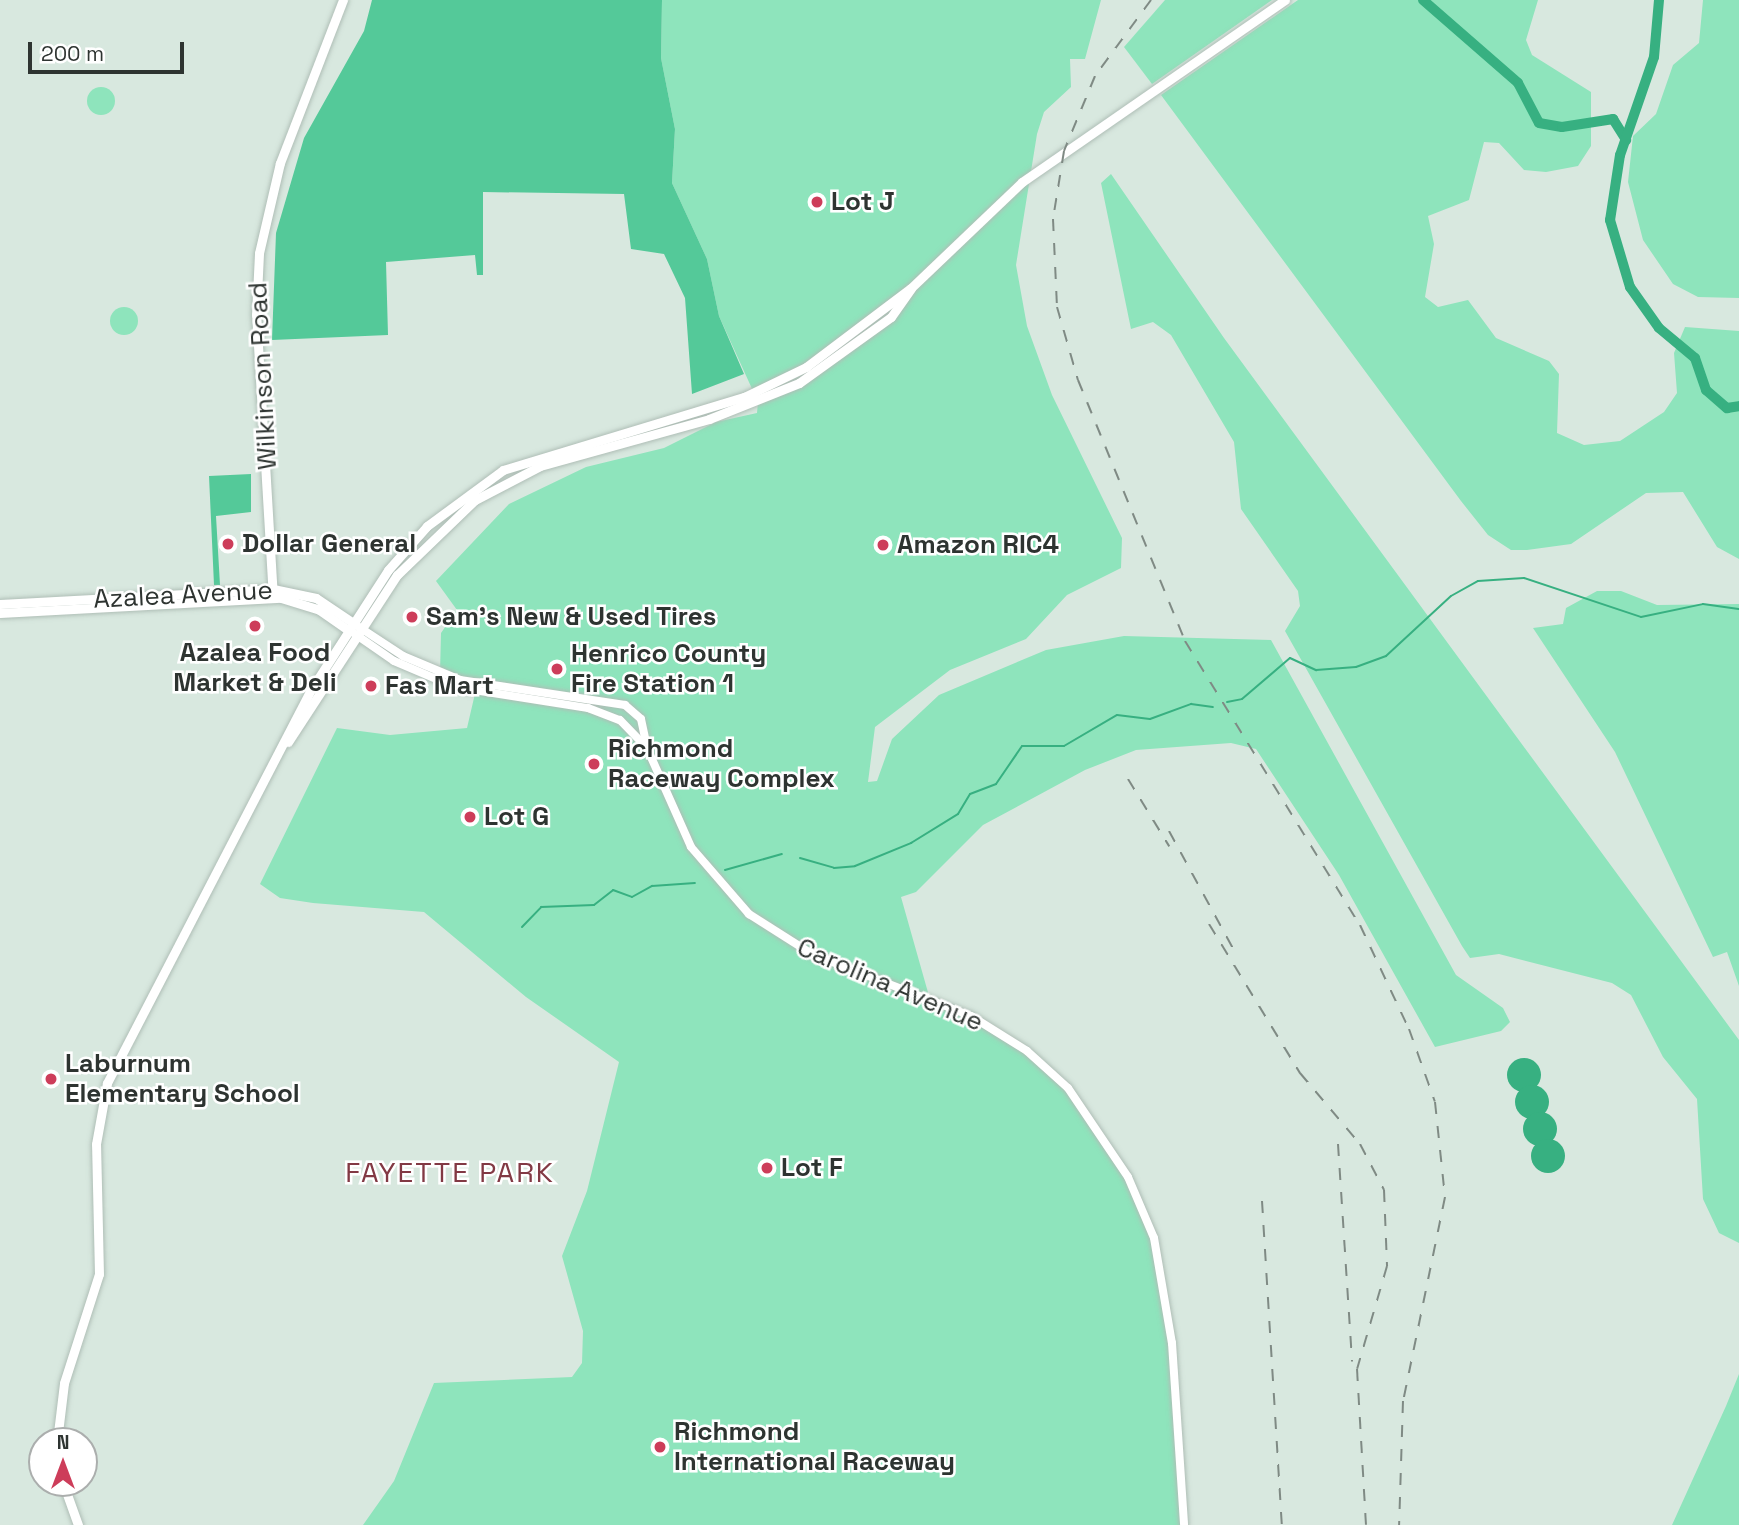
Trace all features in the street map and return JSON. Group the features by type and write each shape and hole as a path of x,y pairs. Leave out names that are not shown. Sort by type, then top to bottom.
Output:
{"main road":[{"name":"Wilkinson Road","path":"273,594 256,315 259,253 278,170 343,0"},
{"path":"59,1427 64,1383 99,1274 96,1144 105,1090 288,742 353,628 428,526 492,476 567,447 744,397 806,367 911,288 1021,182 1285,0"},
{"name":"Azalea Avenue","path":"0,614 273,594"},
{"name":"Azalea Avenue","path":"0,604 273,594 316,598 353,628"},
{"path":"68,1497 78,1525"}],"street":[{"name":"Azalea Avenue","path":"353,628 394,661 455,687 612,716 647,748"},
{"name":"Azalea Avenue","path":"353,628 403,656 460,680 625,705 641,719 647,748 682,832 714,879"},
{"name":"Carolina Avenue","path":"714,879 798,947 934,998 988,1025 1039,1061 1090,1114 1137,1195 1159,1258 1172,1343 1184,1525"}],"shaded area":[{"path":"372,0 662,0 661,58 675,129 672,183 707,259 719,316 744,374 692,394 685,298 664,254 631,249 624,194 483,192 483,275 477,275 475,255 386,262 388,335 272,340 276,233 304,138 364,31"},
{"name":"Richmond Raceway Complex","path":"662,0 1101,0 1085,59 1070,59 1071,87 1044,112 1037,134 1016,265 1027,326 1052,395 1122,538 1121,568 1067,595 1026,639 950,670 875,727 868,782 877,781 892,739 939,695 1046,650 1124,636 1271,640 1456,975 1503,1008 1510,1022 1501,1031 1435,1047 1339,875 1256,749 1231,743 1136,750 1085,770 983,825 916,892 901,897 929,996 1027,1051 1078,1100 1145,1212 1167,1303 1184,1525 363,1525 394,1481 434,1383 572,1377 582,1363 583,1331 562,1256 587,1191 619,1062 526,997 424,912 280,898 260,884 337,728 390,735 467,728 477,685 440,673 441,633 457,610 436,581 509,504 586,467 664,448 716,422 757,413 758,402 719,316 707,259 672,183 675,129 661,58"},
{"path":"1165,0 1272,0 1152,84 1124,47"},
{"path":"1298,0 1538,0 1526,40 1532,55 1591,92 1591,146 1578,166 1546,172 1524,170 1499,143 1484,142 1469,200 1428,216 1434,244 1425,297 1438,307 1468,300 1496,338 1549,361 1559,374 1557,433 1584,445 1620,441 1664,412 1677,393 1674,353 1685,327 1739,331 1739,559 1717,547 1683,492 1646,493 1571,544 1527,550 1511,550 1488,535 1461,501 1161,95"},
{"path":"1703,0 1739,0 1739,298 1698,297 1673,284 1643,240 1628,182 1633,136 1656,114 1673,65 1699,43"},
{"path":"101,87 111,91 115,101 111,111 101,115 91,111 87,101 91,91"},
{"path":"1111,174 1224,338 1739,1040 1739,1243 1719,1233 1703,1199 1697,1099 1663,1057 1631,995 1612,983 1499,954 1470,958 1462,946 1285,631 1300,606 1298,591 1241,509 1234,442 1171,335 1153,322 1131,329 1101,183"},
{"path":"124,307 134,311 138,321 134,331 124,335 114,331 110,321 114,311"},
{"path":"251,474 251,512 216,516 220,585 214,585 209,476"},
{"path":"1597,591 1621,591 1657,605 1739,604 1739,986 1727,952 1713,957 1615,752 1533,628 1563,624 1566,608"},
{"path":"1524,1058 1536,1063 1541,1075 1536,1087 1524,1092 1512,1087 1507,1075 1512,1063"},
{"path":"1532,1085 1544,1090 1549,1102 1544,1114 1532,1119 1520,1114 1515,1102 1520,1090"},
{"path":"1540,1112 1552,1117 1557,1129 1552,1141 1540,1146 1528,1141 1523,1129 1528,1117"},
{"path":"1548,1139 1560,1144 1565,1156 1560,1168 1548,1173 1536,1168 1531,1156 1536,1144"},
{"path":"1739,1374 1739,1525 1672,1525 1726,1406"}],"waterway":[{"path":"1423,0 1518,83 1539,123 1562,127 1613,119 1626,140"},
{"path":"1659,0 1654,57 1620,155 1610,220 1630,287 1659,328 1695,358 1706,390 1727,408 1739,406"},
{"path":"1227,702 1242,699 1290,658 1316,670 1356,667 1386,656 1451,596 1478,581 1524,578 1641,617 1703,604 1739,609"},
{"path":"800,858 834,868 855,866 911,843 958,814 970,794 996,784 1022,746 1064,746 1117,715 1150,719 1191,704 1213,707"},
{"path":"725,870 782,854"},
{"path":"522,927 541,907 594,905 613,890 632,897 652,886 695,883"}],"railway":[{"path":"1151,0 1095,76 1064,151 1053,219 1057,307 1078,380 1185,641 1360,925 1409,1029 1435,1102 1445,1197 1403,1401 1399,1525"},
{"path":"1128,779 1169,846"},
{"path":"1169,831 1236,954"},
{"path":"1209,924 1300,1073 1360,1144 1384,1190 1387,1266 1357,1369 1366,1525"},
{"path":"1338,1144 1352,1362"},
{"path":"1262,1201 1282,1525"}],"place":[{"name":"Lot J","path":"817,202"},
{"name":"Dollar General","path":"228,544"},
{"name":"Amazon RIC4","path":"883,545"},
{"name":"Sam's New & Used Tires","path":"412,617"},
{"name":"Azalea Food Market & Deli","path":"255,626"},
{"name":"Henrico County Fire Station 1","path":"557,669"},
{"name":"Fas Mart","path":"371,686"},
{"name":"Richmond Raceway Complex","path":"594,764"},
{"name":"Lot G","path":"470,817"},
{"name":"Laburnum Elementary School","path":"51,1079"},
{"name":"Lot F","path":"767,1168"},
{"name":"Richmond International Raceway","path":"660,1447"}],"district":[{"name":"FAYETTE PARK","path":"450,1172"}]}
